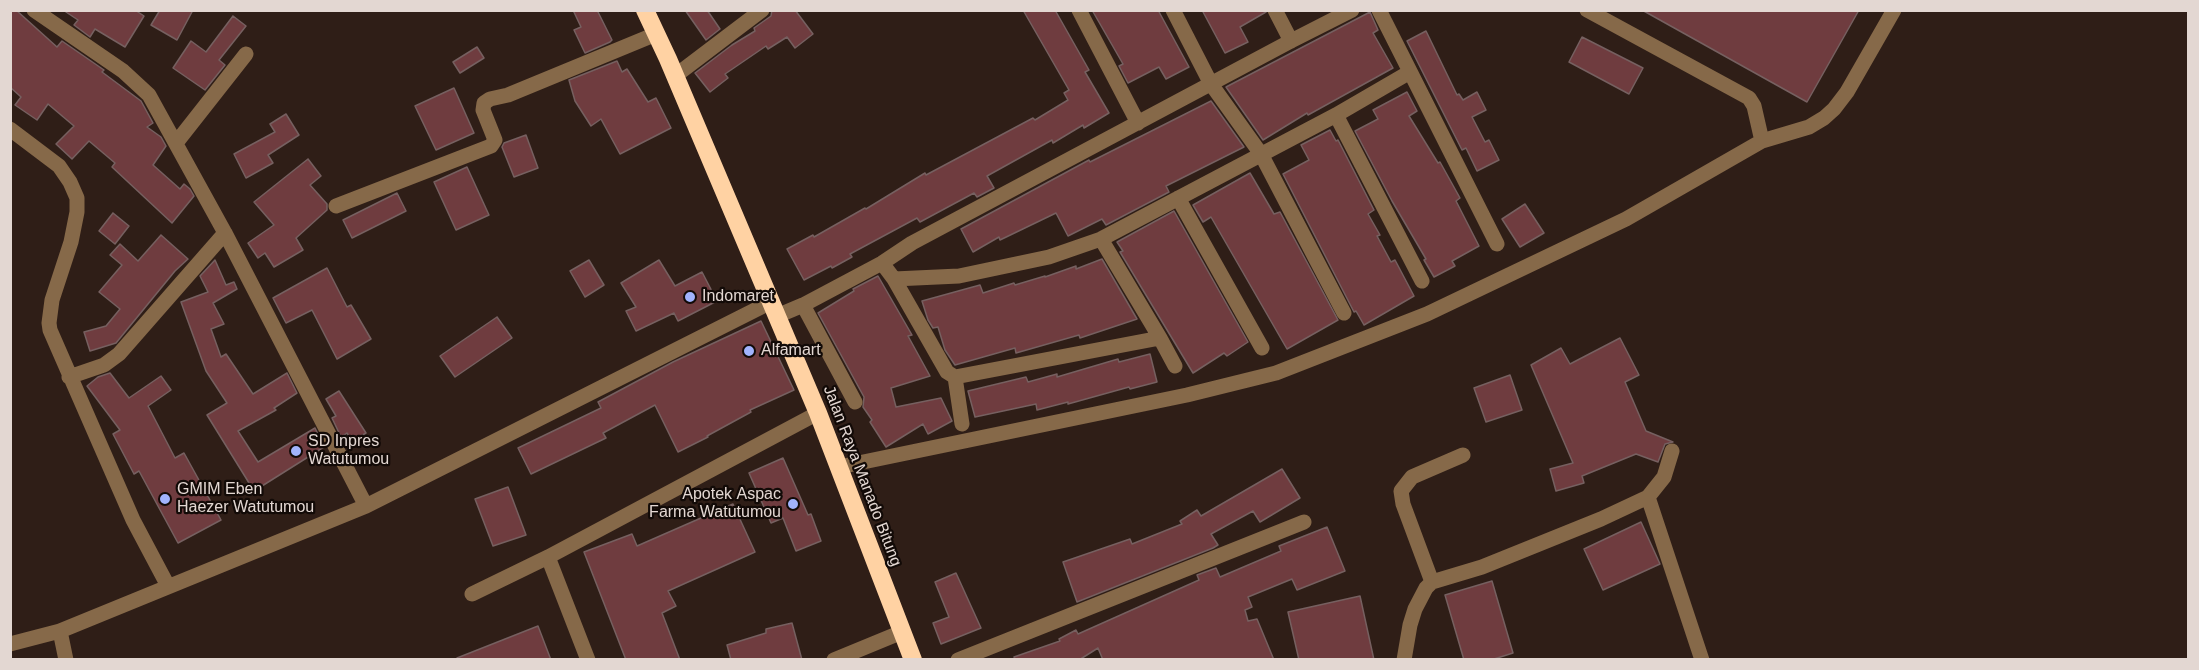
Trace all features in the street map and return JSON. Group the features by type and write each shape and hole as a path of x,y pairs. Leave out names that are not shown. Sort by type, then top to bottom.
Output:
{"highway":[{"name":"Jalan Raya Manado Bitung","path":"645,10 818,413 913,660"}],"street":[{"path":"34,10 129,76 149,95 225,233 366,506"},
{"path":"675,76 762,10"},
{"path":"1079,10 1137,123"},
{"path":"1173,10 1211,84 1261,154 1344,313"},
{"path":"1275,10 1291,41"},
{"path":"10,644 60,631 366,506 774,309 803,305 882,263 912,243 1352,10"},
{"path":"1379,10 1497,244"},
{"path":"1587,10 1749,98 1754,106 1762,141"},
{"path":"839,468 1188,395 1276,373 1426,315 1626,219 1762,141 1809,127 1834,109 1847,92 1894,10"},
{"path":"336,206 491,146 495,140 483,110 484,104 656,34"},
{"path":"176,143 246,54"},
{"path":"894,279 959,276 985,272 1048,257 1101,239 1336,115 1410,72"},
{"path":"1336,115 1422,281"},
{"path":"10,129 59,166 77,198 75,225 52,300 49,322 52,339 133,520 168,586"},
{"path":"1178,198 1262,348"},
{"path":"69,377 104,365 119,354 225,233"},
{"path":"1101,239 1175,366"},
{"path":"882,263 894,279 947,372 955,377 1160,338"},
{"path":"803,305 855,402"},
{"path":"955,377 962,423"},
{"path":"472,594 548,557 818,413"},
{"path":"1404,660 1415,609 1426,588 1432,582 1482,567 1648,497 1664,477 1672,451"},
{"path":"1432,582 1403,504 1401,491 1412,477 1463,455"},
{"path":"1648,497 1702,660"},
{"path":"958,660 1304,522"},
{"path":"548,557 588,660"},
{"path":"60,631 66,660"},
{"path":"834,660 902,632"}],"building":[{"path":"10,10 16,10 57,47 62,41 104,70 102,72 141,101 153,123 147,127 161,137 166,146 153,165 180,189 184,184 194,196 172,223 112,167 115,163 89,141 72,159 56,144 74,126 48,104 37,120 15,105 21,97 10,87"},
{"path":"63,10 135,10 144,16 125,47 95,29 90,37 74,25 78,20"},
{"path":"160,10 193,10 177,40 151,25"},
{"path":"573,10 597,10 612,40 585,53 574,30 581,27"},
{"path":"685,10 707,10 720,29 706,40"},
{"path":"772,10 795,10 813,34 795,48 787,37 768,49 766,46 725,74 728,78 710,92 695,73 755,31 754,28 771,16"},
{"path":"1023,10 1055,10 1089,70 1085,72 1109,113 1053,143 1052,140 987,176 994,188 977,197 974,193 920,222 917,218 850,254 852,257 832,268 831,266 804,280 787,249 866,209 925,173 926,175 1033,118 1035,120 1068,100 1064,93 1069,90"},
{"path":"1092,10 1158,10 1189,67 1166,79 1159,67 1128,83 1119,66 1123,64"},
{"path":"1202,10 1265,10 1266,12 1240,27 1248,42 1225,53"},
{"path":"1642,10 1859,10 1807,102"},
{"path":"1370,12 1378,30 1373,33 1393,68 1308,115 1307,113 1263,140 1226,87"},
{"path":"233,16 246,26 219,60 225,65 205,90 173,68 191,41 206,52"},
{"path":"1426,31 1457,95 1459,94 1463,100 1477,92 1486,110 1472,117 1485,142 1489,140 1499,160 1477,171 1466,148 1462,150 1407,41"},
{"path":"1582,37 1643,68 1629,94 1569,62"},
{"path":"477,47 484,58 460,73 453,62"},
{"path":"617,61 622,72 627,69 648,102 656,98 671,128 620,154 601,119 591,126 575,101 569,80"},
{"path":"454,88 474,133 436,150 415,106"},
{"path":"1407,92 1417,111 1409,116 1438,163 1440,162 1460,198 1456,201 1479,246 1452,261 1455,266 1434,277 1355,131 1378,119 1373,110"},
{"path":"1211,101 1244,147 1166,186 1169,192 1106,225 1102,219 1068,236 1056,213 1000,240 999,237 973,252 961,229 1089,160 1090,162"},
{"path":"286,114 299,135 268,155 273,163 246,178 234,154 275,132 270,124"},
{"path":"1330,130 1336,141 1338,140 1374,210 1368,214 1380,235 1377,236 1391,262 1395,260 1414,296 1364,325 1356,311 1354,312 1283,174 1309,160 1301,145"},
{"path":"526,135 538,168 514,177 502,147 504,143"},
{"path":"308,159 321,176 310,185 327,204 327,210 296,238 303,250 274,267 265,253 258,258 248,243 274,225 254,202"},
{"path":"467,167 489,215 456,230 434,182"},
{"path":"1250,173 1274,214 1280,212 1338,320 1287,349 1211,217 1203,222 1193,205"},
{"path":"397,193 406,211 352,238 343,220"},
{"path":"1525,204 1544,233 1520,247 1502,219"},
{"path":"1174,211 1248,342 1227,356 1224,353 1193,373 1120,252 1123,251 1117,242"},
{"path":"113,213 129,226 115,244 99,231"},
{"path":"161,235 188,259 175,271 116,343 90,351 84,332 106,326 120,309 99,292 122,265 110,255 120,244 138,261"},
{"path":"1102,259 1137,319 1080,338 1079,335 1016,353 1015,348 955,365 945,350 938,327 933,328 928,320 922,301 980,285 983,293 1014,283 1015,285 1045,277 1076,266 1076,269"},
{"path":"215,260 226,285 234,282 237,289 213,303 224,324 211,329 221,357 226,354 253,394 287,373 297,393 274,408 276,410 238,431 258,462 315,428 324,447 254,491 207,415 227,403 206,371 181,302 208,292 200,276"},
{"path":"589,260 604,285 585,297 570,271"},
{"path":"659,260 675,286 702,272 717,301 678,321 674,313 636,331 626,311 636,307 621,283"},
{"path":"327,268 347,307 351,305 371,339 337,359 312,310 286,323 273,298"},
{"path":"878,276 912,335 908,336 930,376 891,388 896,407 941,398 952,421 928,434 923,424 886,447 863,407 864,397 818,313 854,291 853,289"},
{"path":"497,317 512,338 455,377 440,356"},
{"path":"761,321 794,390 750,410 751,412 678,452 655,405 603,433 606,438 531,474 518,448 601,408 598,402 673,362"},
{"path":"1620,338 1639,375 1625,382 1646,431 1673,442 1665,444 1658,462 1636,454 1582,476 1584,483 1556,491 1550,469 1573,463 1531,365 1561,348 1570,364"},
{"path":"1150,354 1157,382 1037,410 1036,404 975,417 968,391 1026,377 1028,382 1057,374 1057,377 1118,359 1119,362"},
{"path":"110,373 129,398 161,376 171,390 148,406 175,458 184,453 221,520 178,543 139,471 134,474 113,434 120,430 87,386 98,377"},
{"path":"1510,375 1522,410 1486,422 1474,388"},
{"path":"339,391 366,433 352,441 347,433 341,437 332,418 336,416 326,399"},
{"path":"783,458 808,515 811,514 821,541 796,551 783,518 771,523 749,473"},
{"path":"1282,469 1300,498 1260,522 1253,511 1211,534 1218,545 1213,548 1077,602 1063,562 1130,539 1132,544 1182,524 1180,521 1197,510 1201,516"},
{"path":"508,487 526,535 493,546 475,499"},
{"path":"733,504 755,552 668,591 676,606 662,613 680,660 626,660 584,552 632,534 637,546"},
{"path":"1641,522 1660,564 1603,590 1584,549"},
{"path":"1327,527 1345,571 1297,590 1292,579 1248,597 1252,607 1245,610 1248,621 1257,619 1274,660 1103,660 1098,648 1079,660 1015,660 1014,657 1060,641 1059,639 1076,630 1078,634 1199,580 1197,575 1216,568 1220,577 1281,551 1279,546"},
{"path":"956,573 981,628 941,644 933,623 949,617 935,582"},
{"path":"1492,581 1513,653 1491,660 1464,660 1445,595"},
{"path":"1360,596 1374,660 1299,660 1288,612"},
{"path":"792,623 802,660 731,660 727,645 766,633 766,629"},
{"path":"538,626 551,660 457,660 457,658"}],"place":[{"name":"Indomaret","path":"690,297"},
{"name":"Alfamart","path":"749,351"},
{"name":"SD Inpres Watutumou","path":"296,451"},
{"name":"GMIM Eben Haezer Watutumou","path":"165,499"},
{"name":"Apotek Aspac Farma Watutumou","path":"793,504"}]}
